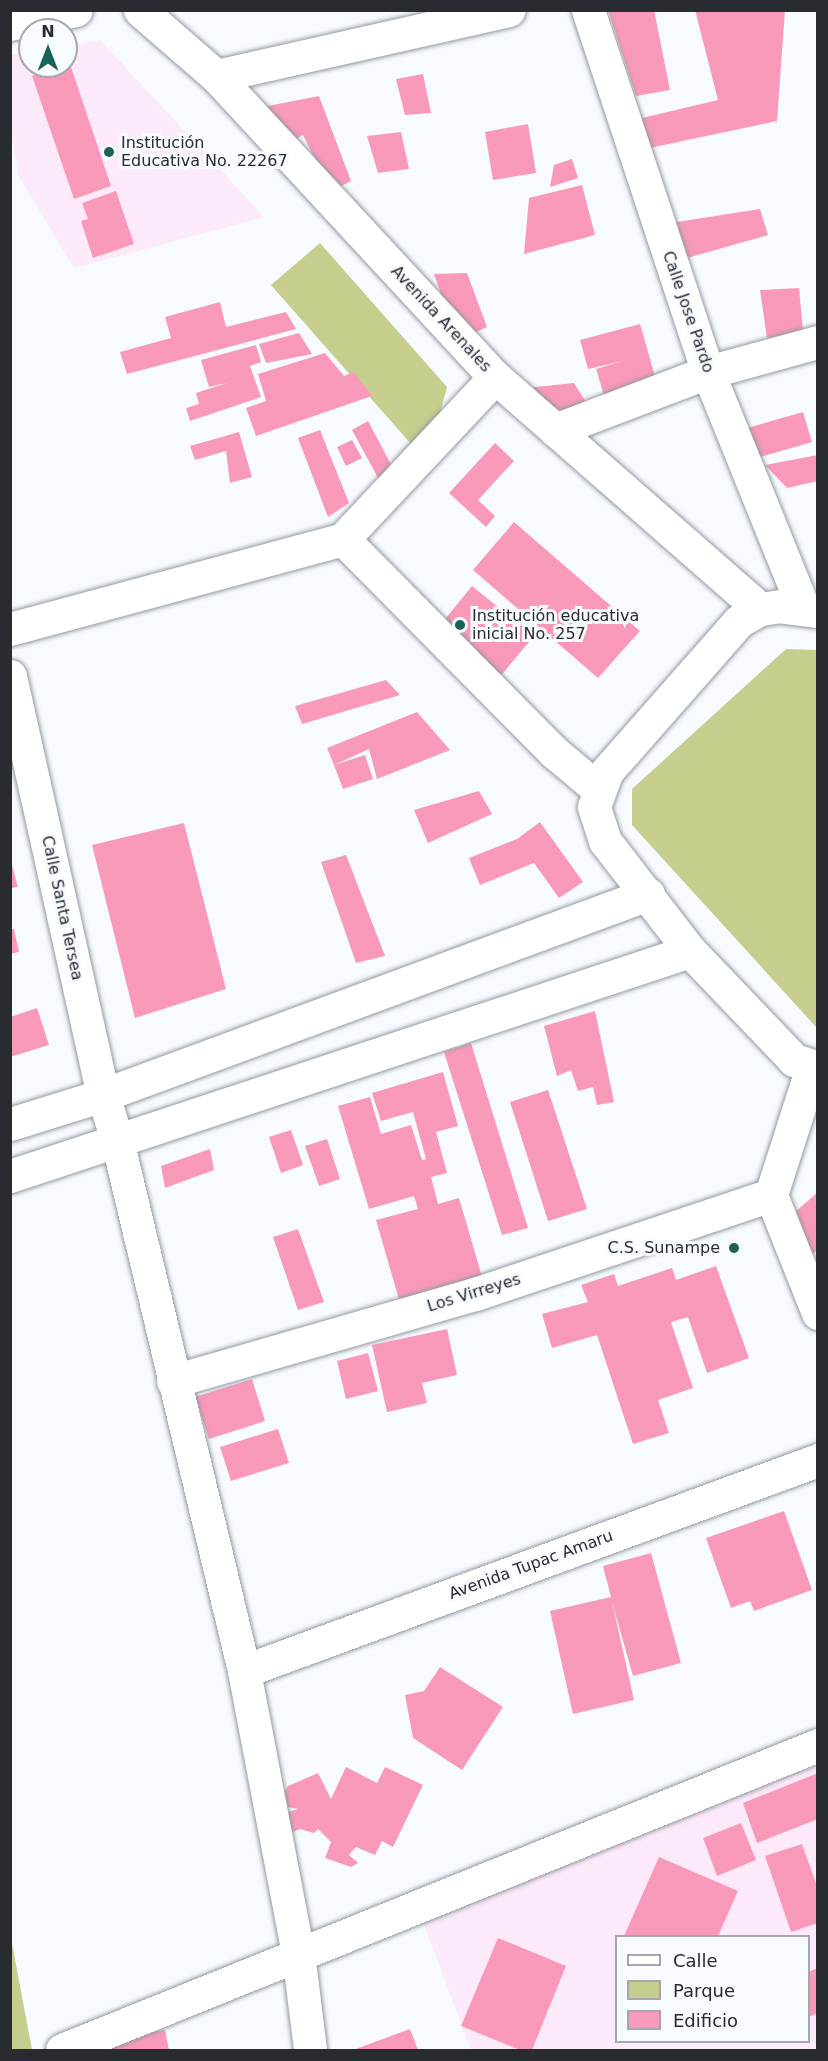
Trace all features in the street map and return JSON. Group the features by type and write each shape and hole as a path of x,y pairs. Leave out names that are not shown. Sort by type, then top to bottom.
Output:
{"street":[{"path":"10,24 76,10"},
{"name":"Avenida Arenales","path":"140,10 216,76 495,377 760,609"},
{"path":"216,76 509,10"},
{"name":"Calle Jose Pardo","path":"588,10 708,372 810,609"},
{"path":"555,430 708,372 818,342"},
{"path":"10,629 343,539 495,377"},
{"path":"343,539 554,752 598,789"},
{"path":"810,609 760,609 740,621 607,771 598,789 594,807 596,823 605,841 690,951 780,1047 794,1060 815,1068 771,1195 818,1313"},
{"name":"Calle Santa Tersea","path":"10,676 103,1095 117,1140 244,1671 298,1953 310,2050"},
{"path":"10,1124 103,1095 648,894"},
{"path":"10,1176 690,951"},
{"name":"Los Virreyes","path":"173,1380 475,1294 771,1195"},
{"name":"Avenida Tupac Amaru","path":"244,1671 818,1460"},
{"path":"62,2050 818,1745"}],"shaded area":[{"name":"Institución Educativa No. 22267","path":"100,40 264,217 74,268 18,175 11,130 10,55 18,54 18,78 78,78 78,44"},
{"path":"817,1758 817,2050 471,2050 423,1922"}],"green space":[{"path":"320,243 447,387 437,424 419,453 271,285"},
{"path":"786,649 817,650 817,1028 632,825 632,789"},
{"path":"11,1938 32,2050 11,2050"}],"building":[{"path":"608,10 654,10 670,90 636,96"},
{"path":"695,10 785,10 777,121 645,149 642,118 718,100"},
{"path":"423,74 431,113 405,115 396,79"},
{"path":"33,78 75,78 111,186 74,199"},
{"path":"319,96 351,181 331,191 303,135 283,146 253,109"},
{"path":"528,124 536,173 493,180 485,132"},
{"path":"401,132 409,169 378,173 367,136"},
{"path":"572,159 578,178 550,187 554,165"},
{"path":"582,185 595,235 524,254 529,198"},
{"path":"116,191 134,244 93,258 81,221 88,219 82,203"},
{"path":"760,209 768,235 680,260 664,224"},
{"path":"467,273 487,327 470,335 446,309 434,274"},
{"path":"799,288 803,331 767,338 760,290"},
{"path":"220,302 226,327 286,312 296,329 127,374 120,352 171,338 165,317"},
{"path":"640,324 658,387 606,402 596,369 623,361 588,369 580,340"},
{"path":"299,333 312,354 266,363 259,344"},
{"path":"256,345 261,362 250,366 261,397 190,421 186,408 199,404 196,393 227,383 209,387 201,360"},
{"path":"325,353 344,376 354,372 372,396 256,436 246,408 266,401 258,374"},
{"path":"574,383 589,407 548,417 526,388"},
{"path":"803,412 812,442 760,457 737,431"},
{"path":"368,421 394,470 378,478 352,430"},
{"path":"320,430 349,503 328,517 298,438"},
{"path":"239,432 252,477 230,483 226,451 195,460 190,446"},
{"path":"352,440 362,458 346,466 337,447"},
{"path":"495,443 514,461 478,500 495,516 486,527 449,493"},
{"path":"818,455 818,481 787,488 765,465"},
{"path":"514,522 640,631 598,678 473,570"},
{"path":"472,586 534,636 498,679 437,629"},
{"path":"386,680 400,695 302,724 295,706"},
{"path":"417,712 450,750 377,779 369,749 334,765 327,748"},
{"path":"365,755 373,779 343,789 334,765"},
{"path":"479,791 492,814 428,843 414,810"},
{"path":"540,822 583,882 559,898 534,863 480,885 469,858 517,839"},
{"path":"184,823 226,989 135,1018 92,845"},
{"path":"346,855 385,956 356,963 321,862"},
{"path":"10,858 18,887 10,888"},
{"path":"14,929 19,952 10,954 10,930"},
{"path":"37,1008 49,1045 10,1057 10,1017"},
{"path":"595,1011 614,1102 597,1105 593,1087 578,1091 571,1070 557,1076 544,1026"},
{"path":"471,1043 528,1228 502,1235 444,1052"},
{"path":"443,1072 458,1126 436,1132 447,1173 431,1177 438,1204 459,1198 483,1280 400,1303 376,1220 418,1209 414,1196 369,1209 338,1106 370,1097 381,1134 411,1125 422,1160 426,1159 413,1112 381,1121 372,1093"},
{"path":"548,1090 587,1209 548,1221 510,1102"},
{"path":"291,1130 303,1165 281,1173 269,1137"},
{"path":"327,1139 340,1179 319,1186 305,1146"},
{"path":"210,1149 214,1170 165,1188 161,1166"},
{"path":"818,1192 818,1250 804,1261 786,1220"},
{"path":"298,1229 324,1302 298,1310 273,1237"},
{"path":"716,1266 749,1358 707,1373 688,1317 671,1322 693,1388 658,1400 669,1433 633,1444 597,1335 552,1348 542,1314 588,1302 581,1285 614,1274 618,1286 672,1268 676,1280"},
{"path":"447,1329 457,1375 422,1383 427,1403 387,1412 372,1345"},
{"path":"368,1353 378,1391 346,1399 337,1361"},
{"path":"252,1379 265,1421 209,1439 195,1397"},
{"path":"278,1429 289,1463 231,1481 220,1447"},
{"path":"784,1511 812,1590 754,1611 750,1601 731,1608 706,1538"},
{"path":"651,1553 681,1663 633,1676 612,1602 634,1700 573,1714 550,1611 611,1597 603,1566"},
{"path":"440,1667 503,1707 462,1770 413,1738 405,1695 424,1691"},
{"path":"346,1767 377,1783 385,1767 423,1785 393,1847 382,1841 375,1855 356,1847 349,1855 358,1863 351,1867 325,1858 331,1842 318,1829 314,1833 300,1829 293,1832 285,1813 298,1809 288,1807 282,1795 288,1786 318,1773 331,1799"},
{"path":"818,1773 818,1819 757,1843 743,1803"},
{"path":"741,1823 756,1860 717,1876 703,1838"},
{"path":"802,1844 818,1889 818,1923 791,1932 765,1856"},
{"path":"659,1857 738,1891 718,1935 624,1935"},
{"path":"498,1938 566,1966 532,2050 520,2050 461,2026"},
{"path":"818,1968 818,2013 810,2016 810,1971"},
{"path":"410,2029 418,2050 353,2050"},
{"path":"165,2030 169,2050 103,2050 93,2042"}],"place":[{"name":"Institución Educativa No. 22267","path":"109,152"},
{"name":"Institución educativa inicial No. 257","path":"460,625"},
{"name":"C.S. Sunampe","path":"734,1248"}]}
